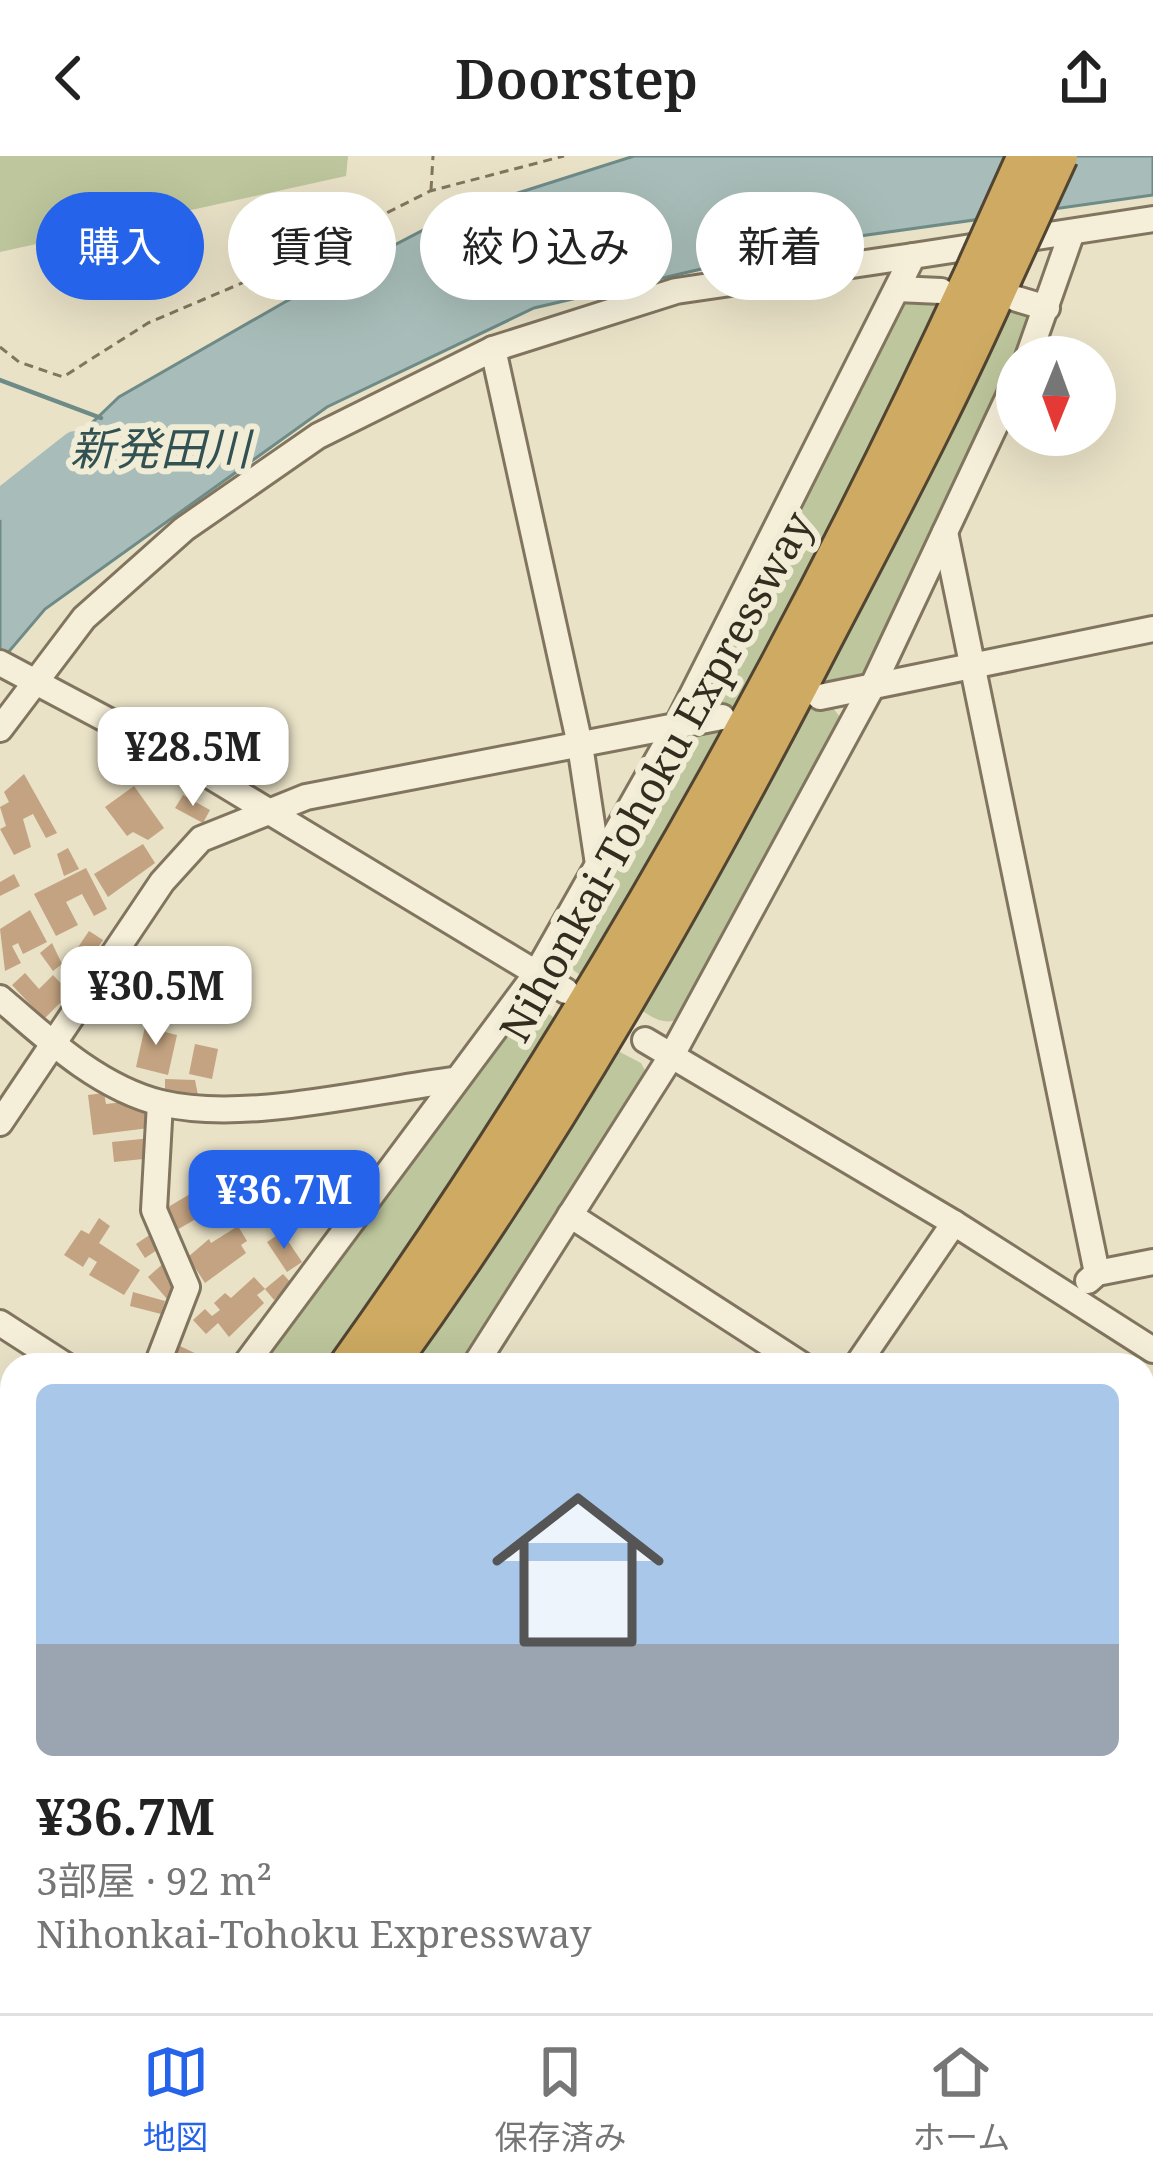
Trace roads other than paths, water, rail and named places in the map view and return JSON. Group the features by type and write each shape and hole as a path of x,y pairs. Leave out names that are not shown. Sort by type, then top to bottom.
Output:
{"highway":[{"path":"983,286 1026,156"},
{"path":"983,286 1060,156"},
{"name":"Nihonkai-Tohoku Expressway","path":"356,1353 625,940 983,286"},
{"name":"Nihonkai-Tohoku Expressway","path":"397,1353 656,950 958,379 983,286"}],"street":[{"path":"0,728 19,673 184,529 318,436 493,349 676,291 1153,219"},
{"path":"1036,336 1072,232"},
{"path":"253,1353 536,974 677,725 913,256"},
{"path":"896,289 983,286 1047,308"},
{"path":"493,349 580,745 598,864"},
{"path":"483,1353 671,1055 873,685 996,424"},
{"path":"945,532 1097,1273"},
{"path":"820,698 1153,628"},
{"path":"19,673 269,813 566,991"},
{"path":"0,1123 162,882 201,838 306,796 722,717"},
{"path":"0,998 104,1079 160,1103 223,1108 454,1080"},
{"path":"645,1040 954,1223 1153,1350"},
{"path":"160,1103 154,1210 187,1288 162,1353"},
{"path":"570,1215 783,1353"},
{"path":"865,1353 954,1223"},
{"path":"1070,1297 1097,1273 1153,1262"},
{"path":"0,1323 46,1353"}],"water":[{"name":"新発田川","path":"634,156 1153,156 1153,195 864,235 864,192 696,192 696,270 672,276 672,192 521,192"},
{"name":"新発田川","path":"420,232 420,300 568,300 534,308 327,407 45,609 0,662 0,511 119,397 285,302 396,300 396,244"}],"waterway":[{"path":"0,380 101,418"},
{"name":"新発田川","path":"0,505 75,446"}]}
